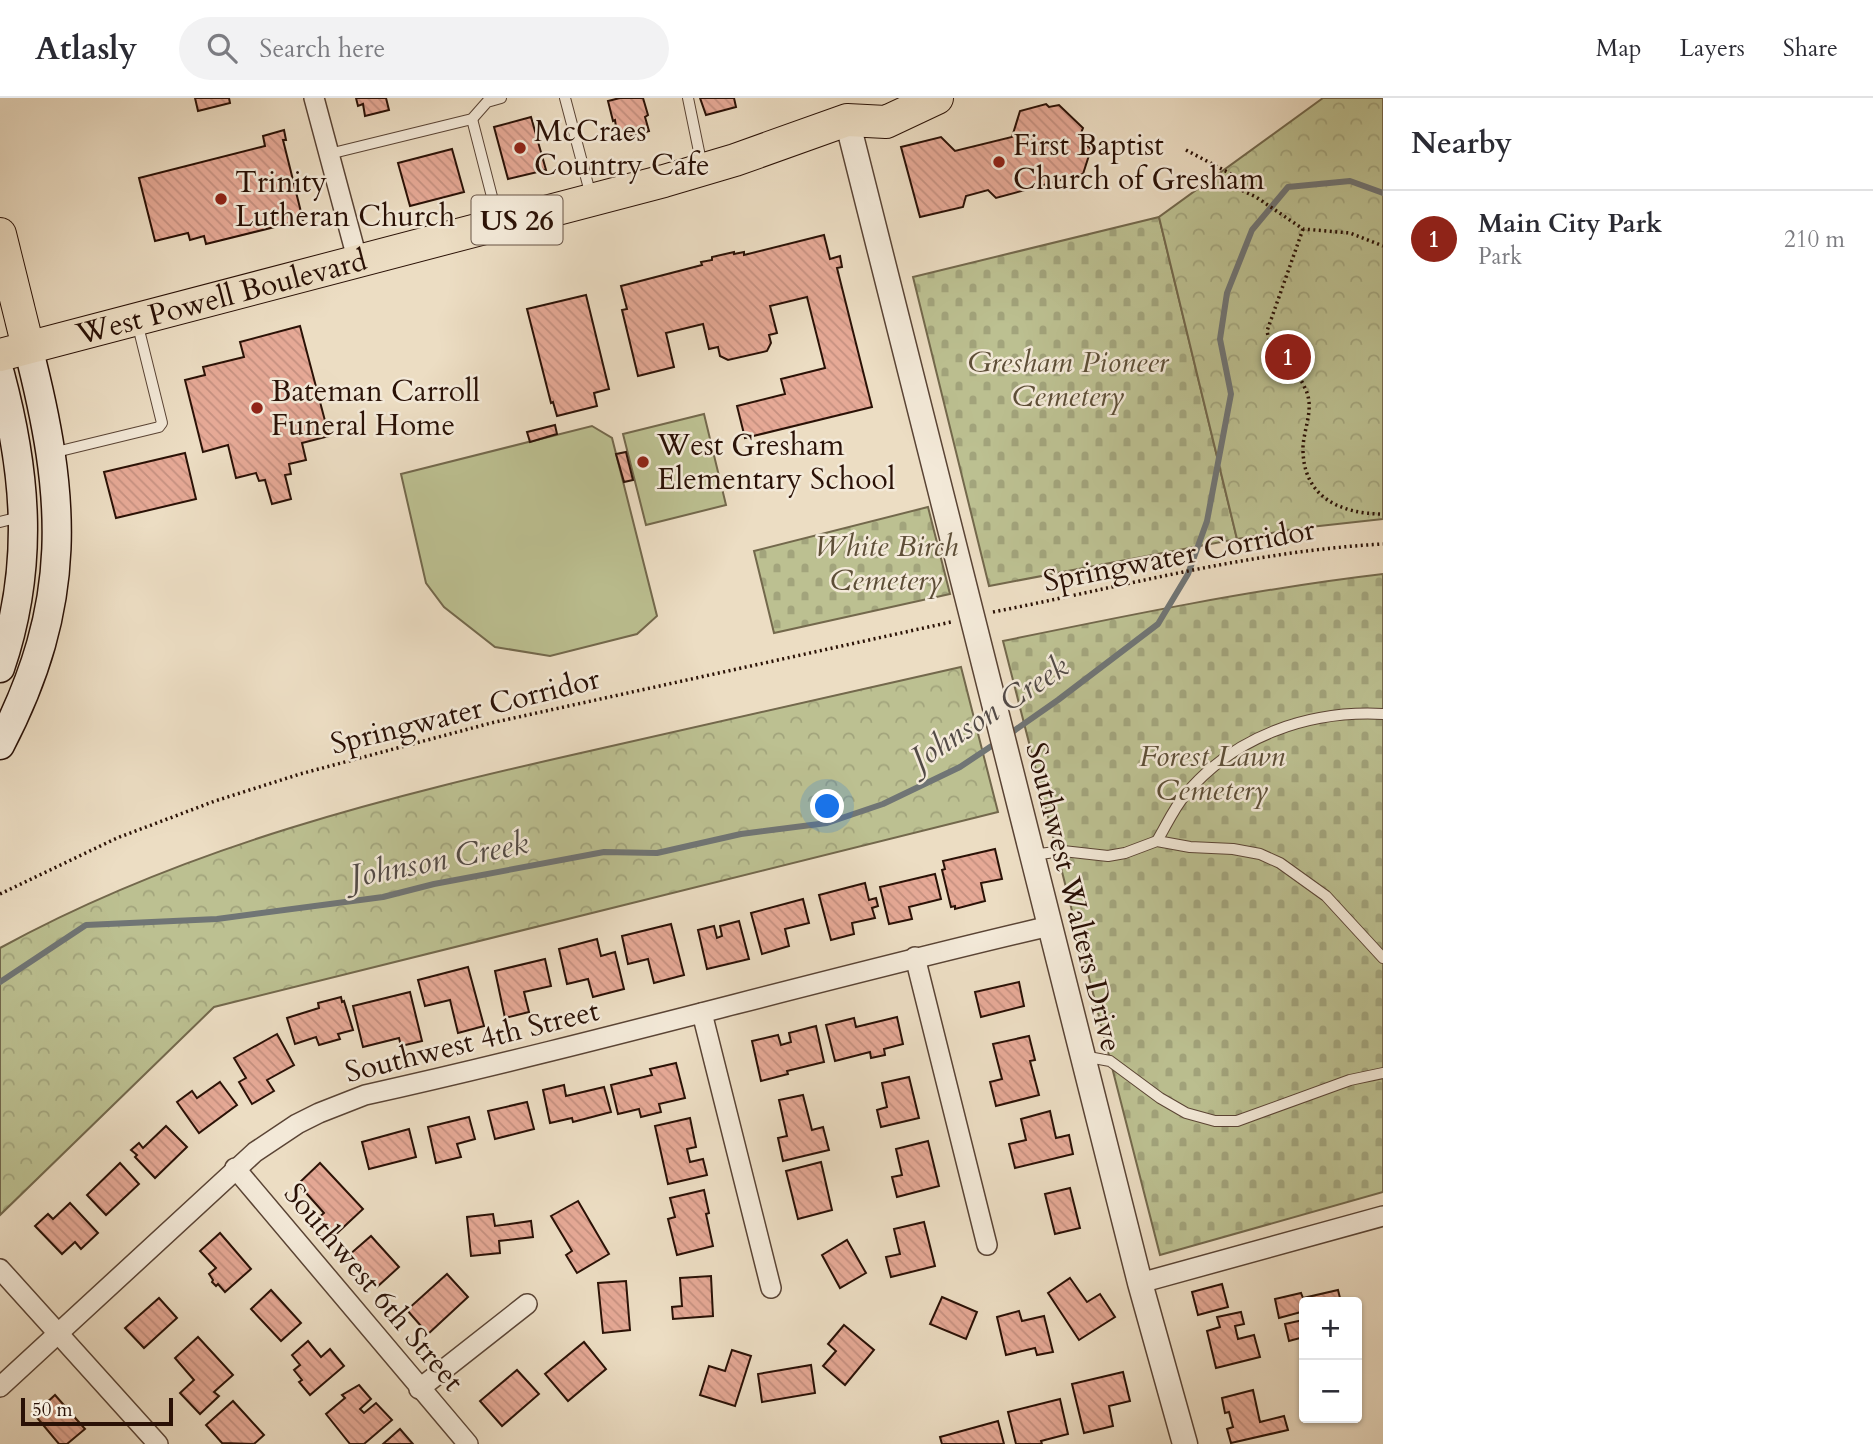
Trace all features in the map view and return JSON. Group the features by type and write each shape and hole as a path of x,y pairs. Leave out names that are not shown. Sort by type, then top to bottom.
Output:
{"main road":[{"name":"West Powell Boulevard","path":"14,351 703,169 858,109 886,122 937,98"},
{"path":"0,234 14,351 52,454 58,541 51,605 31,677 0,746"},
{"path":"0,374 15,434 12,519 24,551 16,608 0,668"}],"street":[{"path":"314,98 358,262"},
{"name":"Southwest Walters Drive","path":"858,109 987,684 1140,1283 1185,1444"},
{"name":"Southwest 4th Street","path":"0,1387 235,1168 297,1124 319,1113 365,1095 702,1013 915,957 1050,926"},
{"path":"915,957 987,1245"},
{"path":"702,1013 771,1288"},
{"name":"Southwest 6th Street","path":"235,1168 468,1444"},
{"path":"1140,1283 1383,1216"},
{"path":"0,1269 158,1444"},
{"path":"419,1389 527,1304"}],"lane":[{"path":"329,154 472,119 487,102 501,98"},
{"path":"565,98 592,200"},
{"path":"688,98 703,169"},
{"path":"472,119 499,225"},
{"path":"52,454 159,427 162,423 136,319"},
{"path":"1157,841 1185,796 1214,767 1249,743 1284,726 1317,717 1352,713 1383,714"},
{"path":"1032,855 1063,851 1108,856 1125,853 1157,841 1190,847 1233,849 1260,855 1280,863 1326,896 1383,958"},
{"path":"1082,1056 1110,1061 1160,1098 1186,1113 1215,1121 1237,1121 1350,1080 1383,1073"}],"path":[{"path":"1186,150 1233,176 1241,190 1303,229 1350,233 1383,246"},
{"path":"1303,229 1267,331 1270,346 1307,389 1310,414 1303,445 1304,464 1314,487 1330,503 1345,510 1383,514"},
{"name":"Springwater Corridor","path":"984,614 1248,560 1336,547 1383,544"},
{"name":"Springwater Corridor","path":"0,894 117,838 215,801 300,774 491,723 957,620"}],"green space":[{"path":"1323,98 1383,98 1383,519 1301,528 1237,539 1159,217"},
{"name":"Gresham Pioneer Cemetery","path":"1159,217 1237,539 989,586 913,277"},
{"path":"704,414 726,505 646,525 623,434"},
{"path":"592,426 612,438 657,616 637,634 550,656 495,647 444,607 426,583 401,474"},
{"name":"White Birch Cemetery","path":"928,507 950,594 774,633 754,551"},
{"name":"Forest Lawn Cemetery","path":"1383,574 1383,1192 1160,1255 1003,641 1240,595"},
{"path":"961,667 998,812 214,1007 0,1215 0,948 143,880 290,828 365,806 518,768"}],"building":[{"path":"195,98 229,98 230,103 198,111"},
{"path":"356,98 386,98 389,110 365,116 363,104 358,106"},
{"path":"643,98 649,131 618,140 608,101"},
{"path":"700,98 734,98 736,107 706,115"},
{"path":"1046,104 1049,107 1059,105 1083,128 1081,133 1086,138 1084,143 1091,149 1083,174 996,198 988,190 966,196 963,207 920,217 901,147 941,137 955,151 1012,137 1020,111"},
{"name":"McCraes Country Cafe","path":"531,117 546,170 508,179 494,127"},
{"name":"Trinity Lutheran Church","path":"284,130 286,140 283,140 303,220 206,244 204,236 190,240 188,233 155,241 139,178 265,146 263,136"},
{"path":"452,149 464,192 410,206 398,163"},
{"path":"824,235 830,259 840,256 842,267 837,268 872,407 745,438 737,406 785,394 781,379 825,368 807,297 770,306 777,333 769,335 771,343 767,351 728,360 720,356 718,347 709,349 703,324 666,333 674,367 638,376 622,310 627,309 621,286 702,265 701,262 712,260 712,257 734,252 744,252 744,255"},
{"path":"586,295 609,389 594,393 597,406 557,416 553,402 551,403 527,309"},
{"name":"Bateman Carroll Funeral Home","path":"300,326 329,436 302,443 306,460 289,464 291,474 285,475 291,499 272,504 265,480 259,481 256,473 236,478 228,445 203,452 185,380 205,375 203,367 244,357 240,342"},
{"path":"555,425 557,434 530,442 527,432"},
{"path":"626,452 633,480 624,482 616,454"},
{"path":"185,453 196,499 116,518 104,472"},
{"path":"995,849 1002,879 981,883 985,901 955,909 955,906 951,907 942,870 945,869 943,861"},
{"path":"935,874 941,899 909,907 912,919 889,924 880,887"},
{"path":"865,883 869,900 876,898 878,906 872,908 875,918 852,923 854,934 831,940 819,895"},
{"path":"803,899 809,923 785,929 789,946 762,954 751,913"},
{"path":"739,921 749,959 707,969 698,930 714,926 717,938 722,936 720,926"},
{"path":"671,924 684,975 654,983 648,959 628,964 622,936"},
{"path":"597,939 601,956 615,952 624,989 593,997 588,979 567,984 559,949"},
{"path":"545,959 551,986 524,992 529,1012 505,1018 495,971"},
{"path":"468,967 484,1026 458,1033 450,1000 425,1006 418,980"},
{"path":"1019,982 1024,1006 981,1017 975,992"},
{"path":"410,992 422,1041 401,1046 399,1038 363,1047 353,1006"},
{"path":"341,997 353,1030 338,1034 340,1039 319,1045 316,1037 295,1044 287,1018 319,1008 318,1003"},
{"path":"897,1017 903,1044 884,1049 885,1055 871,1058 870,1052 835,1061 826,1025 854,1018 856,1027"},
{"path":"816,1026 824,1062 761,1081 752,1041 778,1035 781,1045 791,1042 789,1033"},
{"path":"277,1034 294,1065 267,1080 274,1091 252,1104 239,1082 246,1078 234,1058"},
{"path":"1029,1036 1035,1060 1030,1061 1039,1095 996,1106 990,1082 1002,1079 993,1044"},
{"path":"676,1063 685,1098 659,1104 661,1112 641,1117 639,1109 618,1114 611,1085 652,1075 650,1069"},
{"path":"909,1077 919,1118 881,1127 877,1110 887,1107 882,1083"},
{"path":"220,1082 237,1105 199,1133 177,1102 192,1091 197,1098"},
{"path":"564,1085 566,1096 604,1087 611,1112 573,1122 572,1118 550,1123 543,1090"},
{"path":"803,1095 812,1130 823,1127 829,1150 783,1161 778,1138 787,1136 779,1100"},
{"path":"527,1102 534,1129 495,1139 488,1111"},
{"path":"1050,1111 1056,1138 1069,1135 1073,1154 1015,1168 1009,1144 1026,1140 1021,1119"},
{"path":"469,1117 475,1139 457,1144 461,1157 436,1163 428,1127"},
{"path":"690,1118 696,1147 687,1149 690,1162 703,1159 707,1175 668,1184 655,1126"},
{"path":"166,1126 187,1147 155,1178 131,1150 139,1143 143,1148"},
{"path":"409,1129 416,1157 369,1169 362,1142"},
{"path":"928,1141 939,1186 897,1197 892,1177 902,1175 896,1149"},
{"path":"821,1162 832,1210 798,1219 786,1171"},
{"path":"120,1163 139,1184 106,1215 87,1195"},
{"path":"320,1163 363,1209 334,1236 318,1218 324,1213 298,1184"},
{"path":"1070,1188 1080,1228 1055,1234 1045,1194"},
{"path":"704,1190 713,1246 677,1255 668,1219 675,1217 670,1198"},
{"path":"578,1201 609,1254 577,1273 566,1255 572,1251 551,1216"},
{"path":"70,1203 98,1233 81,1249 75,1242 62,1254 35,1226 48,1214 53,1219"},
{"path":"493,1214 495,1226 531,1221 533,1237 499,1241 500,1253 471,1256 467,1217"},
{"path":"924,1222 935,1266 891,1277 886,1257 900,1254 894,1229"},
{"path":"220,1233 251,1269 225,1292 212,1282 209,1274 216,1268 200,1251"},
{"path":"371,1236 399,1267 377,1287 349,1255"},
{"path":"847,1240 866,1273 840,1288 822,1255"},
{"path":"447,1274 468,1297 428,1334 407,1310"},
{"path":"711,1276 713,1316 673,1319 672,1307 682,1306 680,1278"},
{"path":"1070,1278 1087,1302 1100,1294 1115,1317 1079,1340 1048,1293"},
{"path":"626,1281 630,1330 603,1333 598,1283"},
{"path":"1222,1284 1228,1307 1198,1315 1192,1292"},
{"path":"271,1290 301,1323 281,1341 251,1309"},
{"path":"1338,1290 1340,1297 1307,1297"},
{"path":"1301,1293 1299,1313 1279,1318 1275,1299"},
{"path":"942,1297 977,1312 966,1339 930,1324"},
{"path":"159,1298 177,1318 144,1348 125,1328"},
{"path":"1019,1311 1022,1321 1044,1316 1053,1352 1037,1355 1035,1348 1006,1355 997,1317"},
{"path":"1241,1312 1244,1324 1235,1326 1238,1339 1254,1335 1260,1357 1216,1368 1207,1331 1220,1327 1217,1317"},
{"path":"1299,1321 1299,1338 1289,1341 1285,1324"},
{"path":"844,1325 874,1350 845,1385 823,1366 836,1351 828,1344"},
{"path":"198,1337 233,1375 214,1392 219,1396 200,1414 180,1393 194,1380 175,1358"},
{"path":"308,1341 321,1357 330,1349 344,1366 310,1395 299,1382 302,1380 294,1370 300,1365 292,1355"},
{"path":"584,1342 606,1369 568,1401 545,1374"},
{"path":"732,1350 751,1356 735,1406 700,1395 709,1366 725,1371"},
{"path":"811,1365 815,1393 762,1402 758,1374"},
{"path":"517,1370 539,1394 502,1426 480,1401"},
{"path":"1123,1372 1130,1401 1109,1406 1113,1426 1084,1433 1072,1384"},
{"path":"359,1385 371,1399 360,1409 364,1413 376,1403 392,1420 364,1444 350,1444 326,1414 345,1398 342,1395"},
{"path":"1253,1390 1260,1422 1284,1416 1288,1430 1231,1443 1227,1429 1233,1427 1229,1412 1225,1413 1222,1398"},
{"path":"55,1395 85,1429 67,1444 59,1444 34,1414"},
{"path":"1060,1399 1068,1434 1041,1441 1042,1444 1016,1444 1008,1412"},
{"path":"233,1401 264,1435 254,1444 222,1443 206,1425"},
{"path":"998,1421 1004,1444 942,1444 940,1437"},
{"path":"400,1429 413,1444 383,1444"}],"waterway":[{"name":"Johnson Creek","path":"1008,735 1158,624 1188,574 1207,521 1231,394 1220,339 1227,293 1252,230 1288,187 1350,181 1383,193"},
{"name":"Johnson Creek","path":"0,982 86,925 217,919 383,897 434,884 604,852 657,853 741,834 827,823 883,804 960,767 996,743"}],"place":[{"name":"McCraes Country Cafe","path":"520,148"},
{"name":"First Baptist Church of Gresham","path":"999,162"},
{"name":"Trinity Lutheran Church","path":"221,199"},
{"name":"Main City Park","path":"1288,357"},
{"name":"Bateman Carroll Funeral Home","path":"257,408"},
{"name":"West Gresham Elementary School","path":"643,462"}]}
